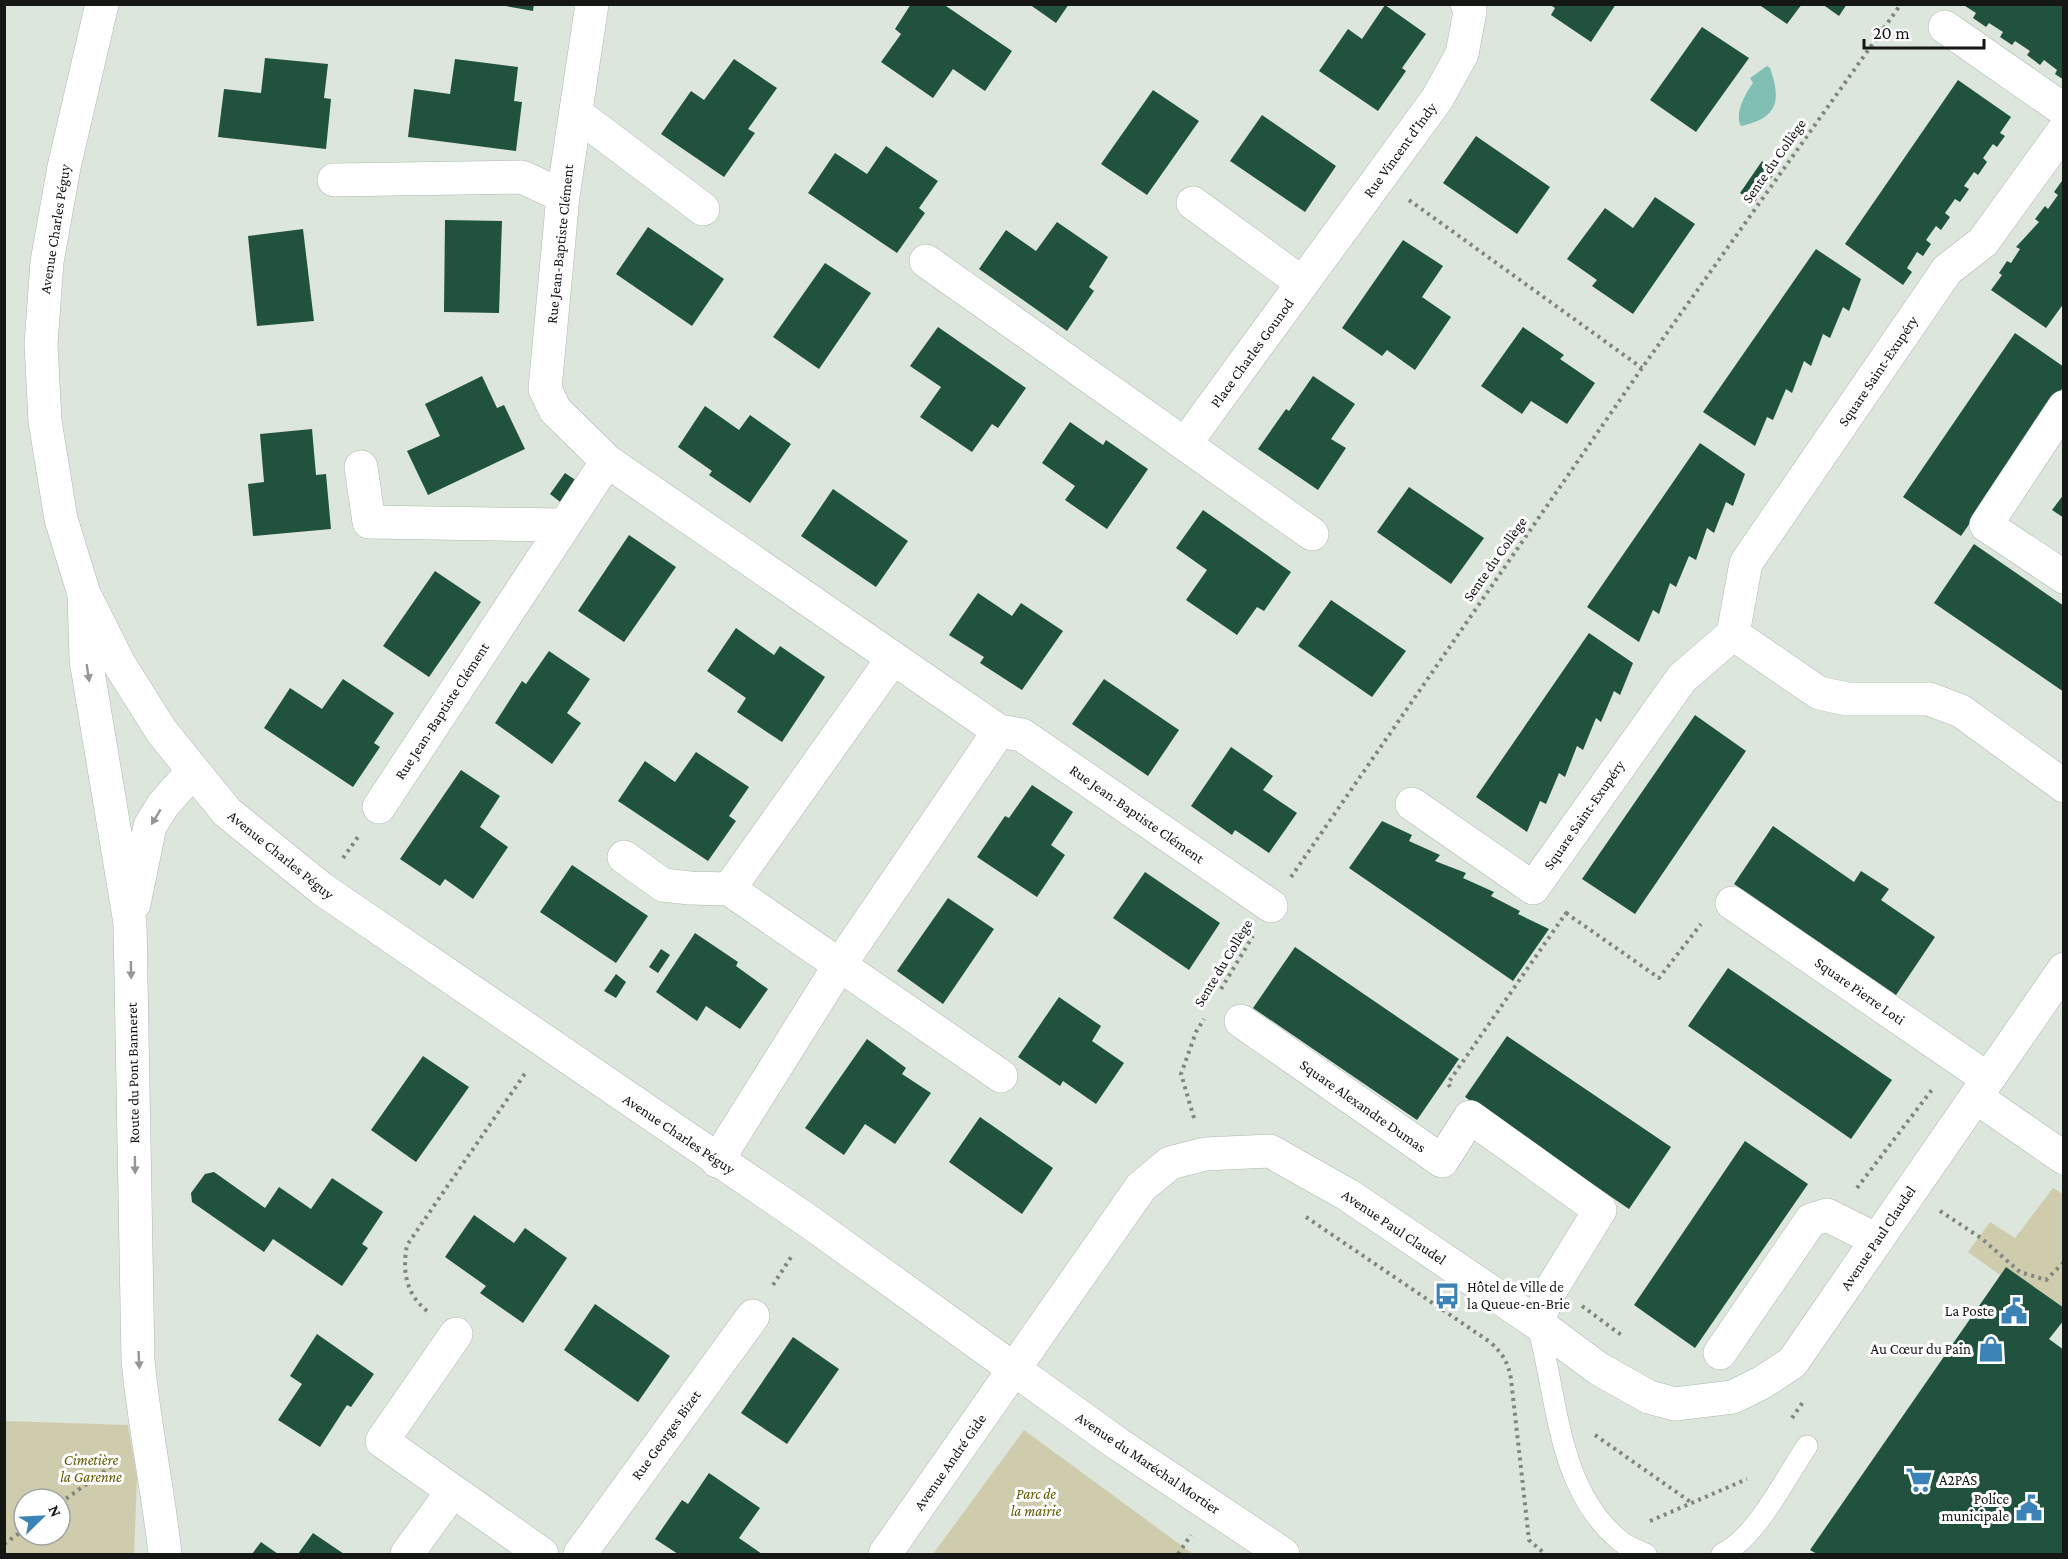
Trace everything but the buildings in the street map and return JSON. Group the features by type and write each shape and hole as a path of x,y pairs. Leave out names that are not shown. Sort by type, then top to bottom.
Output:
{"street":[{"name":"Avenue Charles Péguy","path":"102,4 62,179 47,262 41,344 45,421 61,519 84,594 118,662 162,732 192,772 227,812 322,889 717,1161 811,1223 1013,1370"},
{"name":"Rue Jean-Baptiste Clément","path":"592,4 563,196 545,389 555,410 607,461 999,731 1022,735 1271,906"},
{"name":"Rue Vincent d'Indy","path":"1302,284 1437,99 1462,54 1470,11 1467,4"},
{"path":"1946,27 2064,110"},
{"path":"577,114 703,208"},
{"name":"Square Saint-Exupéry","path":"1533,888 1682,678 1733,634 1746,563 1947,270 1983,242 2064,130"},
{"path":"334,180 522,177 563,196"},
{"name":"Place Charles Gounod","path":"1185,444 1302,284 1193,203"},
{"path":"926,261 1312,534"},
{"path":"2064,407 1986,525 2064,577"},
{"name":"Rue Jean-Baptiste Clément","path":"379,807 607,461"},
{"path":"361,467 369,522 565,525"},
{"name":"Route du Pont Banneret","path":"84,594 86,660 130,923 138,1360 147,1439 157,1479 165,1554"},
{"path":"1733,634 1819,693 1847,699 1929,699 1961,711 2064,786"},
{"path":"729,889 893,658"},
{"path":"717,1161 839,966 999,731"},
{"path":"130,923 150,826 163,805 192,772"},
{"path":"1412,804 1533,888"},
{"path":"624,857 663,885 729,889 1001,1076"},
{"name":"Square Pierre Loti","path":"1732,903 1954,1056 1982,1088 2064,1158"},
{"name":"Avenue Paul Claudel","path":"1013,1370 1141,1188 1170,1163 1204,1154 1270,1151 1348,1195 1537,1323 1599,1369 1649,1397 1675,1404 1733,1396 1761,1383 1792,1363 2064,969"},
{"name":"Square Alexandre Dumas","path":"1241,1021 1442,1161 1470,1117"},
{"path":"1470,1117 1600,1210 1550,1291 1537,1323"},
{"path":"1720,1353 1811,1220 1827,1215 1877,1240"},
{"name":"Rue Georges Bizet","path":"580,1554 753,1316"},
{"path":"456,1334 382,1442 542,1554"},
{"name":"Avenue André Gide","path":"885,1554 1013,1370"},
{"name":"Avenue du Maréchal Mortier","path":"1013,1370 1148,1466 1283,1554"},
{"path":"407,1554 452,1492"}],"lane":[{"path":"1537,1323 1546,1354 1553,1406 1575,1476 1588,1505 1618,1540 1646,1554"},
{"path":"1722,1554 1749,1533 1807,1446"}],"path":[{"name":"Sente du Collège","path":"1219,993 1271,906 1642,368 1901,4"},
{"path":"1379,178 1642,368"},
{"path":"322,889 379,807"},
{"path":"1533,888 1659,978 1723,896 1732,903"},
{"path":"1470,1117 1448,1083 1566,913"},
{"name":"Sente du Collège","path":"1204,1154 1181,1074 1196,1032 1207,1013"},
{"path":"1827,1215 1845,1202 1878,1164 1920,1103 1937,1084 1954,1056"},
{"path":"456,1334 414,1299 405,1276 407,1245 531,1066"},
{"path":"1909,1193 1981,1238 2020,1272 2046,1280 2064,1262"},
{"path":"1302,1215 1491,1342 1508,1361 1529,1540 1545,1554"},
{"path":"753,1316 811,1223"},
{"path":"1550,1291 1572,1299 1632,1343"},
{"path":"1511,1379 1693,1503"},
{"path":"72,1494 147,1439"}],"green space":[{"path":"2053,1188 2063,1194 2063,1308 2006,1267 2000,1275 1968,1252 1990,1222 2015,1238"},
{"name":"Cimetière la Garenne","path":"5,1421 128,1425 137,1478 134,1554 5,1554"},
{"name":"Parc de la mairie","path":"1024,1430 1193,1554 933,1554"}],"water":[{"path":"1767,66 1770,68 1776,90 1774,107 1762,118 1741,126 1740,110 1753,83 1750,78"}],"place":[{"name":"Hôtel de Ville de la Queue-en-Brie","path":"1447,1296"},
{"name":"La Poste","path":"2014,1311"},
{"name":"Au Cœur du Pain","path":"1991,1349"},
{"name":"A2PAS","path":"1919,1480"},
{"name":"Police municipale","path":"2029,1508"}]}
